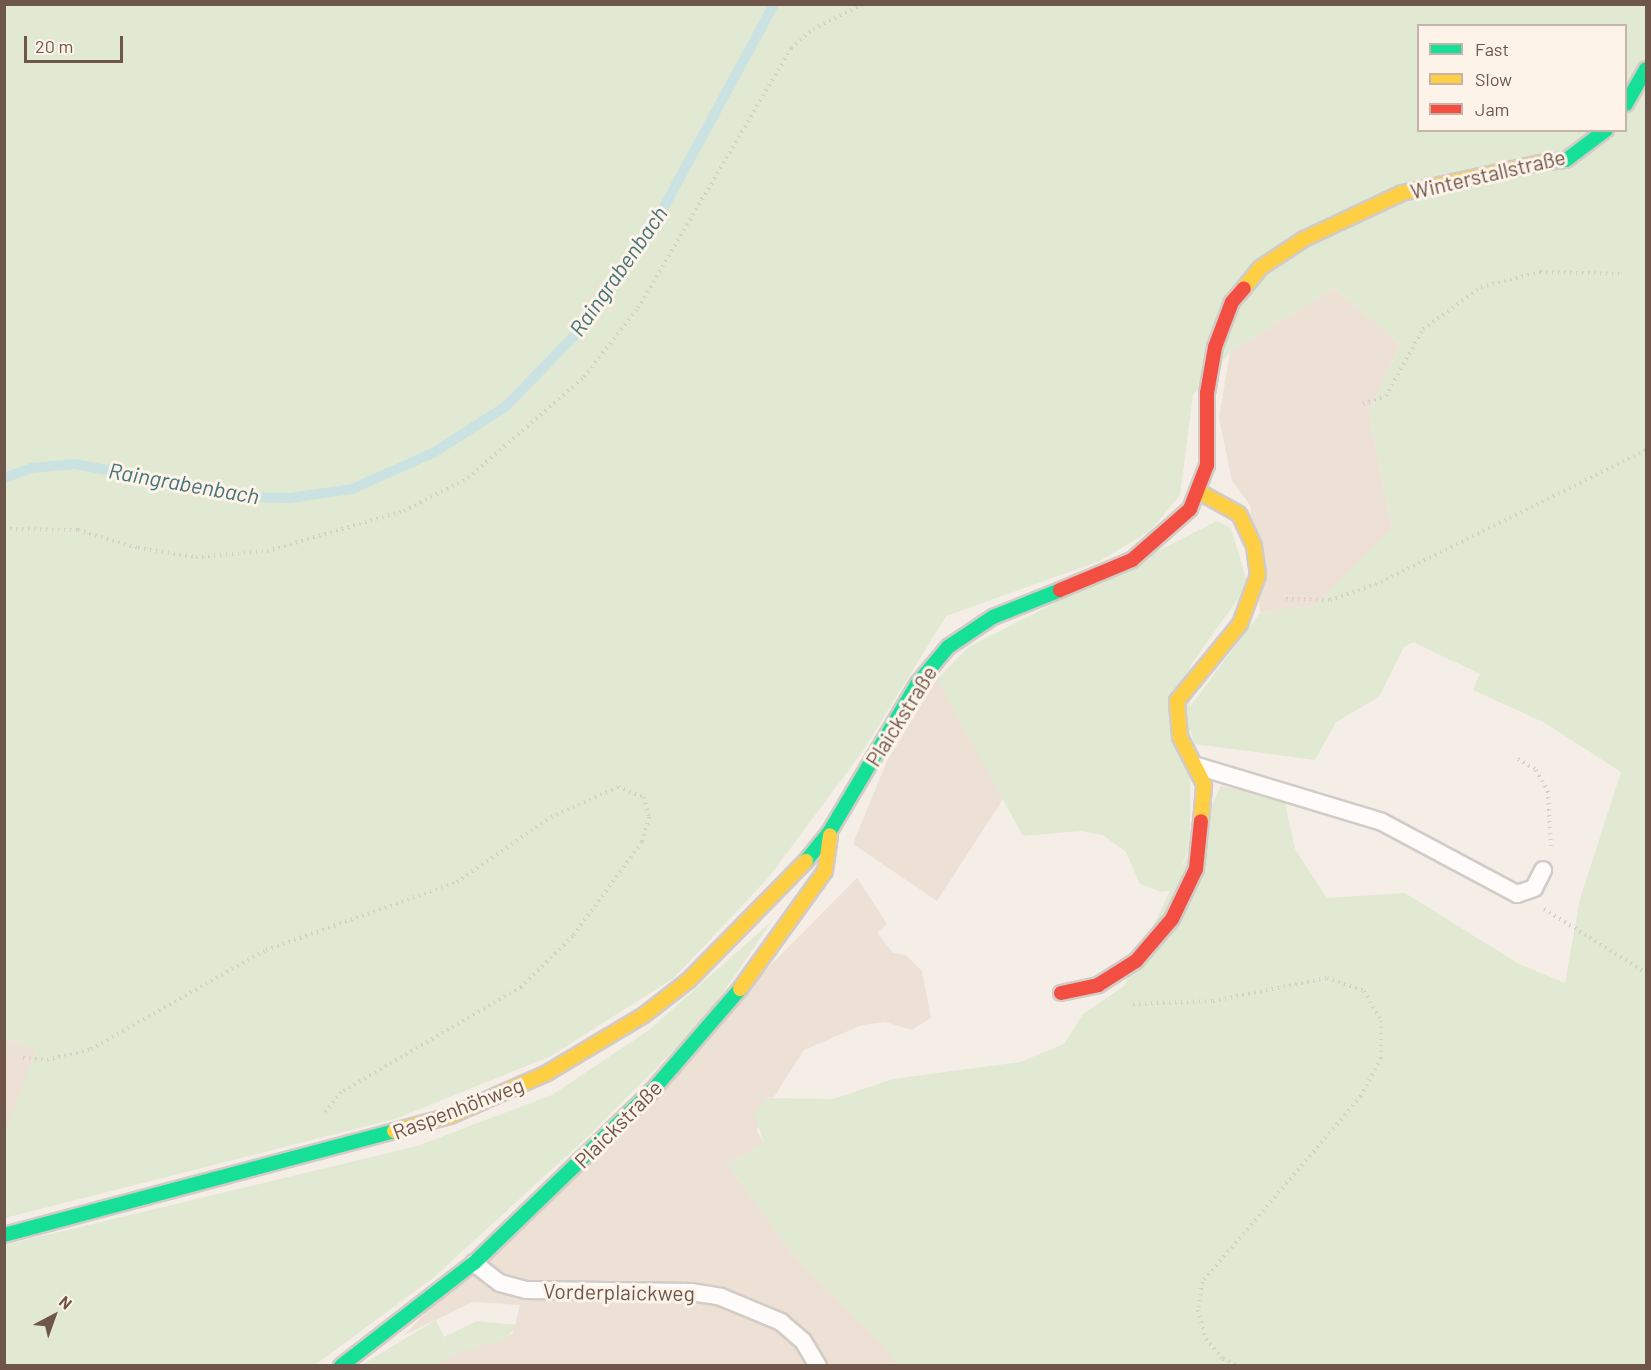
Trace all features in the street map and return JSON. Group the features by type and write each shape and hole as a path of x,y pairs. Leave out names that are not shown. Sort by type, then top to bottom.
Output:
{"street":[{"path":"1627,102 1647,69"},
{"name":"Winterstallstraße","path":"1201,493 1215,347 1232,302 1260,268 1304,239 1402,193 1502,168 1566,160 1603,132"},
{"path":"1061,993 1113,978 1136,961 1172,919 1187,891 1200,846 1204,802 1197,766 1176,724 1177,701 1249,608 1258,575 1247,526 1228,505 1201,493"},
{"name":"Plaickstraße","path":"341,1365 474,1263 652,1091 720,1015 818,884 830,831 918,683 948,647 993,617 1132,560 1171,529 1201,493"},
{"name":"Raspenhöhweg","path":"4,1235 326,1152 450,1116 598,1045 680,987 731,942 830,831"}],"lane":[{"path":"1197,766 1382,822 1517,894 1530,892 1544,870"},
{"name":"Vorderplaickweg","path":"474,1263 500,1283 526,1290 692,1292 721,1297 781,1322 803,1341 818,1365"}],"path":[{"path":"4,529 78,530 138,548 196,557 267,551 404,511 468,478 584,377 638,308 791,48 813,29 864,4"},
{"path":"1363,404 1386,396 1423,329 1481,287 1540,272 1622,274"},
{"path":"1249,608 1282,599 1330,600 1381,582 1647,450"},
{"path":"1518,759 1536,770 1548,791 1553,832 1544,870"},
{"path":"23,1058 47,1060 92,1049 266,950 457,882 551,817 618,787 644,797 649,817 642,842 573,936 521,987 327,1104 320,1120 326,1152"},
{"path":"1517,894 1647,973"},
{"path":"1125,1003 1213,1001 1327,978 1364,991 1381,1021 1381,1058 1361,1096 1202,1282 1198,1311 1206,1339 1223,1359 1238,1365"},
{"path":"1278,1365 1363,1365"}],"shaded area":[{"path":"1334,288 1400,344 1369,412 1392,529 1316,605 1260,613 1250,505 1232,481 1219,418 1230,352"},
{"path":"937,679 1003,799 937,901 853,844 887,761"},
{"path":"857,878 887,924 877,932 893,953 906,955 922,971 931,1018 912,1030 885,1022 862,1025 804,1050 774,1097 766,1098 757,1131 764,1143 728,1165 791,1252 896,1359 891,1365 436,1365 458,1352 513,1334 520,1305 473,1302 404,1335"},
{"path":"4,1038 36,1050 8,1134 4,1133"}],"green space":[{"path":"4,5 1646,5 1646,1365 891,1365 896,1359 791,1252 728,1165 764,1143 754,1113 766,1098 833,1099 893,1079 1020,1062 1064,1044 1083,1014 1124,986 1221,786 1284,799 1295,849 1327,898 1405,893 1519,964 1565,983 1580,899 1621,772 1545,723 1473,690 1480,674 1413,642 1404,647 1379,697 1336,722 1315,760 1194,744 1186,712 1260,613 1316,605 1392,529 1369,412 1400,344 1334,288 1230,352 1193,395 1180,495 1150,531 1100,561 946,616 863,751 769,877 674,978 551,1056 398,1118 5,1218 5,1133 36,1050 4,1038"},
{"path":"1217,521 1231,528 1248,585 1190,666 1190,846 1172,890 1161,892 1140,884 1126,852 1103,835 1081,831 1023,836 937,679 970,646"},
{"path":"772,921 705,1019 584,1140 433,1278 315,1365 5,1366 5,1245 417,1146 552,1095 649,1030"},
{"path":"436,1320 444,1337 477,1321 518,1325 504,1340 458,1352 436,1365 360,1366"}],"waterway":[{"name":"Raingrabenbach","path":"4,478 32,468 75,464 245,497 290,498 352,489 433,453 505,407 582,328 646,240 774,4"}],"traffic: fast":[{"path":"1627,102 1646,69"},
{"path":"1540,163 1566,160 1603,132"},
{"path":"806,861 830,831 918,683 948,647 993,617 1060,590"},
{"path":"341,1366 474,1263 652,1091 740,989"},
{"path":"4,1235 394,1131"}],"traffic: slow":[{"path":"1244,288 1260,268 1304,239 1402,193 1540,163"},
{"path":"1201,493 1239,514 1254,546 1258,575 1240,624 1177,701 1180,737 1204,784 1201,821"},
{"path":"740,989 825,871 830,835"},
{"path":"394,1131 450,1116 547,1073 644,1015 689,980 806,861"}],"traffic: jam":[{"path":"1060,590 1132,560 1190,509 1207,465 1207,393 1215,347 1232,302 1244,288"},
{"path":"1061,993 1098,985 1136,961 1172,919 1196,869 1201,821"}]}
